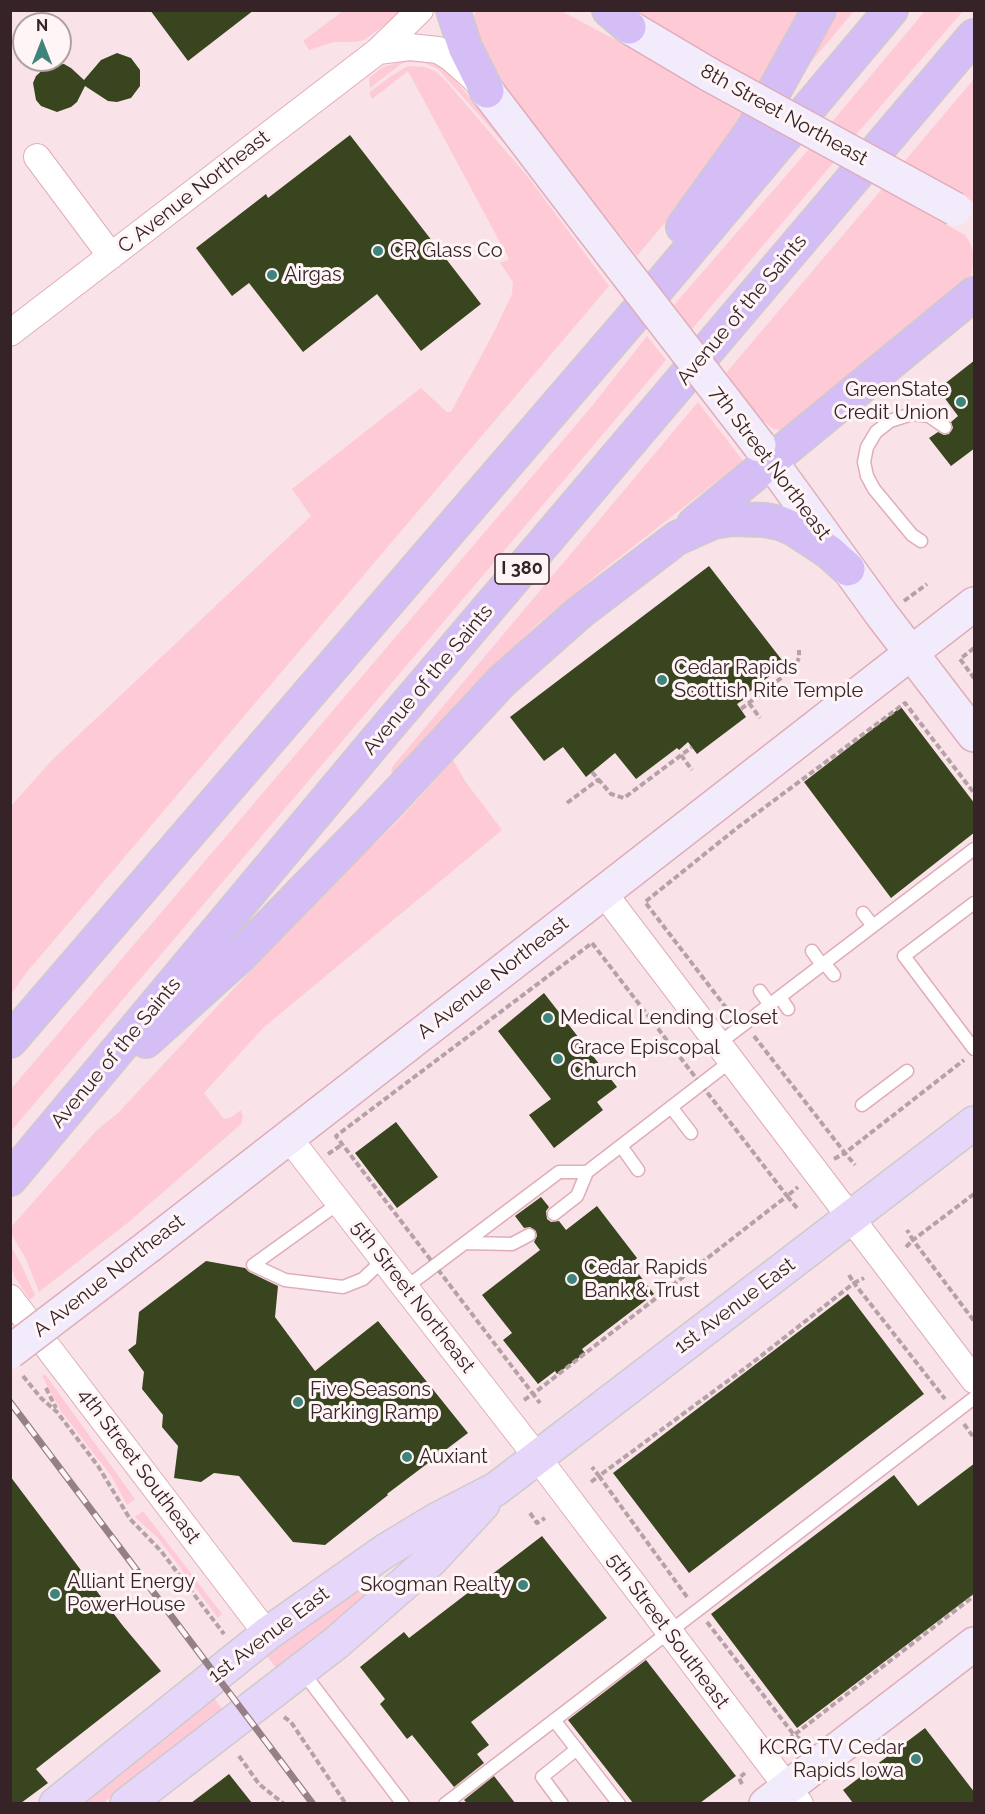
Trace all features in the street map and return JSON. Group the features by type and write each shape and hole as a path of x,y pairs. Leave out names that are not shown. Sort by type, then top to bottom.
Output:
{"highway":[{"path":"453,10 465,47 487,90"},
{"path":"554,408 752,130 819,10"},
{"path":"10,1041 554,408 891,10"},
{"name":"Avenue of the Saints","path":"10,1179 367,751 975,36"},
{"path":"72,1105 239,957 385,807 502,681 541,645 580,612 677,538 765,453 975,294"},
{"path":"677,538 713,522 732,519 765,520 794,529 829,552 848,568"}],"main road":[{"name":"8th Street Northeast","path":"619,19 710,75 965,214"},
{"name":"7th Street Northeast","path":"487,90 765,453 848,568 975,735"},
{"name":"A Avenue Northeast","path":"14,1360 149,1246 975,604"},
{"name":"1st Avenue East","path":"127,1803 336,1643 431,1560 496,1489 975,1124"},
{"name":"1st Avenue East","path":"56,1803 267,1635 385,1551 438,1519 496,1489"},
{"path":"774,1795 975,1644"}],"street":[{"path":"378,51 420,10"},
{"name":"8th Street Northeast","path":"593,10 619,19"},
{"name":"7th Street Northeast","path":"378,51 410,47 438,50 467,70 487,90"},
{"name":"C Avenue Northeast","path":"10,333 378,51"},
{"path":"38,157 111,256"},
{"path":"603,892 975,1380"},
{"name":"5th Street Northeast","path":"288,1137 537,1457"},
{"name":"4th Street Southeast","path":"10,1298 267,1635"},
{"name":"5th Street Southeast","path":"537,1457 669,1632 774,1795"}],"lane":[{"path":"921,541 912,535 874,489 867,476 864,462 867,447 876,432 890,421 912,414 929,416 945,427"},
{"path":"554,1214 577,1197 587,1172 671,1107 725,1052 745,1024 975,849"},
{"path":"975,903 904,956 975,1049"},
{"path":"863,913 873,926"},
{"path":"812,951 834,975"},
{"path":"760,992 788,1009"},
{"path":"862,1105 907,1071"},
{"path":"671,1107 691,1133"},
{"path":"621,1146 638,1170"},
{"path":"405,1288 559,1172 587,1172"},
{"path":"339,1203 253,1265 285,1280 344,1287 363,1279 383,1260"},
{"path":"465,1243 513,1244 529,1235"},
{"path":"445,1803 975,1398"},
{"path":"301,1670 404,1803"},
{"path":"554,1720 619,1803"},
{"path":"562,1803 542,1777 577,1749"}],"path":[{"path":"904,601 927,584"},
{"path":"960,659 975,648"},
{"path":"741,709 794,668 799,658 799,651"},
{"path":"957,653 975,678"},
{"path":"749,703 760,718"},
{"path":"855,1165 738,1015 727,1009 645,902 737,828 905,703 975,792"},
{"path":"592,772 613,796 624,798 692,747"},
{"path":"681,755 692,770"},
{"path":"567,803 599,779"},
{"path":"834,1160 965,1060"},
{"path":"326,1156 343,1144"},
{"path":"797,1208 787,1196 798,1186"},
{"path":"906,1247 975,1194"},
{"path":"907,1230 975,1321"},
{"path":"849,1275 975,1438"},
{"path":"591,1482 752,1363 854,1283 864,1278"},
{"path":"14,1360 41,1398 57,1412 98,1466 130,1519 161,1551 222,1632"},
{"path":"524,1400 533,1394 540,1403"},
{"path":"592,1467 698,1610 800,1739"},
{"path":"530,1513 537,1523 545,1518"},
{"path":"789,1739 975,1596"},
{"path":"278,1713 291,1722 346,1803"},
{"path":"239,1756 259,1784 284,1803"},
{"path":"745,1773 739,1778 774,1795"}],"shaded area":[{"path":"476,10 557,10 565,13 656,61 699,89 747,115 704,176 637,256 514,102 482,47 474,17"},
{"path":"343,11 404,11 364,40 334,42 309,50 303,41"},
{"path":"633,11 810,11 765,86 658,28"},
{"path":"829,11 854,11 789,88"},
{"path":"925,11 963,11 855,136 831,123"},
{"path":"410,59 437,64 448,72 498,130 534,177 438,69 424,63 407,62 401,64 370,88 369,78 383,67"},
{"path":"408,66 425,67 435,71 445,80 528,177 609,286 27,972 11,994 11,806 52,760 311,516 292,489 421,388 447,412 451,412 512,294 513,282 500,263 509,259 408,71 372,99 370,95 370,92"},
{"path":"974,79 974,202 903,163"},
{"path":"809,149 834,162 692,329 674,305"},
{"path":"882,189 965,235 974,254 971,278 967,286 787,431 773,429 761,419 726,373"},
{"path":"647,336 666,360 11,1131 11,1089 592,406"},
{"path":"698,402 743,461 603,570 538,624 511,650 394,777 391,771 393,766"},
{"path":"453,760 465,781 502,830 263,1028 204,1093 224,1119 230,1118 241,1110 243,1117 241,1124 130,1221 39,1292 26,1259 13,1237 11,1227 97,1130 118,1113 320,896 397,822"},
{"path":"11,1246 35,1295 30,1300 14,1276 11,1265"},
{"path":"45,1374 135,1499 127,1505 112,1477 61,1411 42,1376"},
{"path":"143,1511 222,1614 218,1618 158,1538 135,1517"},
{"path":"363,1584 370,1592 336,1623 277,1669 266,1655"},
{"path":"212,1695 224,1711 103,1803 85,1804 102,1787"}],"building":[{"path":"150,10 254,10 188,61"},
{"path":"117,53 131,58 140,70 140,86 131,98 117,102 108,101 85,86 77,102 57,112 41,106 36,100 33,83 40,72 72,72 72,69 84,80 101,60"},
{"path":"350,135 481,304 421,351 377,294 303,352 249,283 232,296 196,248 266,194 268,198"},
{"name":"GreenState Credit Union","path":"975,360 975,448 951,466 929,438 938,432 944,435 949,434 953,428 951,422 958,416 938,389"},
{"name":"Cedar Rapids Scottish Rite Temple","path":"709,566 785,664 737,704 746,717 697,754 688,742 636,779 615,753 586,777 563,747 544,761 510,717"},
{"path":"901,707 975,804 975,832 891,898 804,782"},
{"name":"Grace Episcopal Church","path":"544,993 617,1087 597,1102 603,1110 554,1148 529,1115 551,1099 498,1031"},
{"path":"396,1122 438,1177 397,1208 355,1153"},
{"name":"Cedar Rapids Bank & Trust","path":"541,1197 549,1207 546,1211 547,1219 551,1222 559,1221 566,1230 597,1206 637,1258 631,1264 654,1294 582,1349 585,1353 557,1374 555,1371 538,1384 503,1340 512,1333 482,1295 540,1250 534,1242 537,1236 536,1231 530,1227 524,1228 515,1216"},
{"name":"Five Seasons Parking Ramp","path":"206,1261 245,1268 278,1286 275,1317 315,1371 378,1321 468,1433 387,1494 325,1545 293,1542 239,1476 214,1473 201,1482 174,1478 178,1446 162,1427 163,1415 142,1389 144,1372 128,1350 136,1344 139,1312"},
{"path":"848,1294 924,1394 689,1573 613,1473"},
{"path":"975,1463 975,1593 797,1728 711,1614 894,1475 918,1506"},
{"path":"10,1476 123,1626 161,1671 36,1769 48,1783 21,1803 10,1803"},
{"path":"542,1536 607,1618 471,1722 489,1745 477,1754 484,1763 454,1787 412,1735 407,1739 380,1704 385,1699 360,1667 404,1632 409,1638"},
{"path":"646,1660 736,1776 700,1803 633,1803 568,1720"},
{"name":"KCRG TV Cedar Rapids Iowa","path":"925,1728 975,1793 975,1803 853,1803 843,1790"},
{"path":"229,1774 252,1803 191,1803 220,1781"},
{"path":"494,1776 515,1803 467,1803 464,1800"}],"railway":[{"path":"10,1402 313,1804"}],"place":[{"name":"CR Glass Co","path":"378,251"},
{"name":"Airgas","path":"272,275"},
{"name":"GreenState Credit Union","path":"961,402"},
{"name":"Cedar Rapids Scottish Rite Temple","path":"662,680"},
{"name":"Medical Lending Closet","path":"548,1018"},
{"name":"Grace Episcopal Church","path":"558,1059"},
{"name":"Cedar Rapids Bank & Trust","path":"572,1279"},
{"name":"Five Seasons Parking Ramp","path":"298,1402"},
{"name":"Auxiant","path":"407,1457"},
{"name":"Skogman Realty","path":"523,1585"},
{"name":"Alliant Energy PowerHouse","path":"55,1594"},
{"name":"KCRG TV Cedar Rapids Iowa","path":"916,1759"}]}
